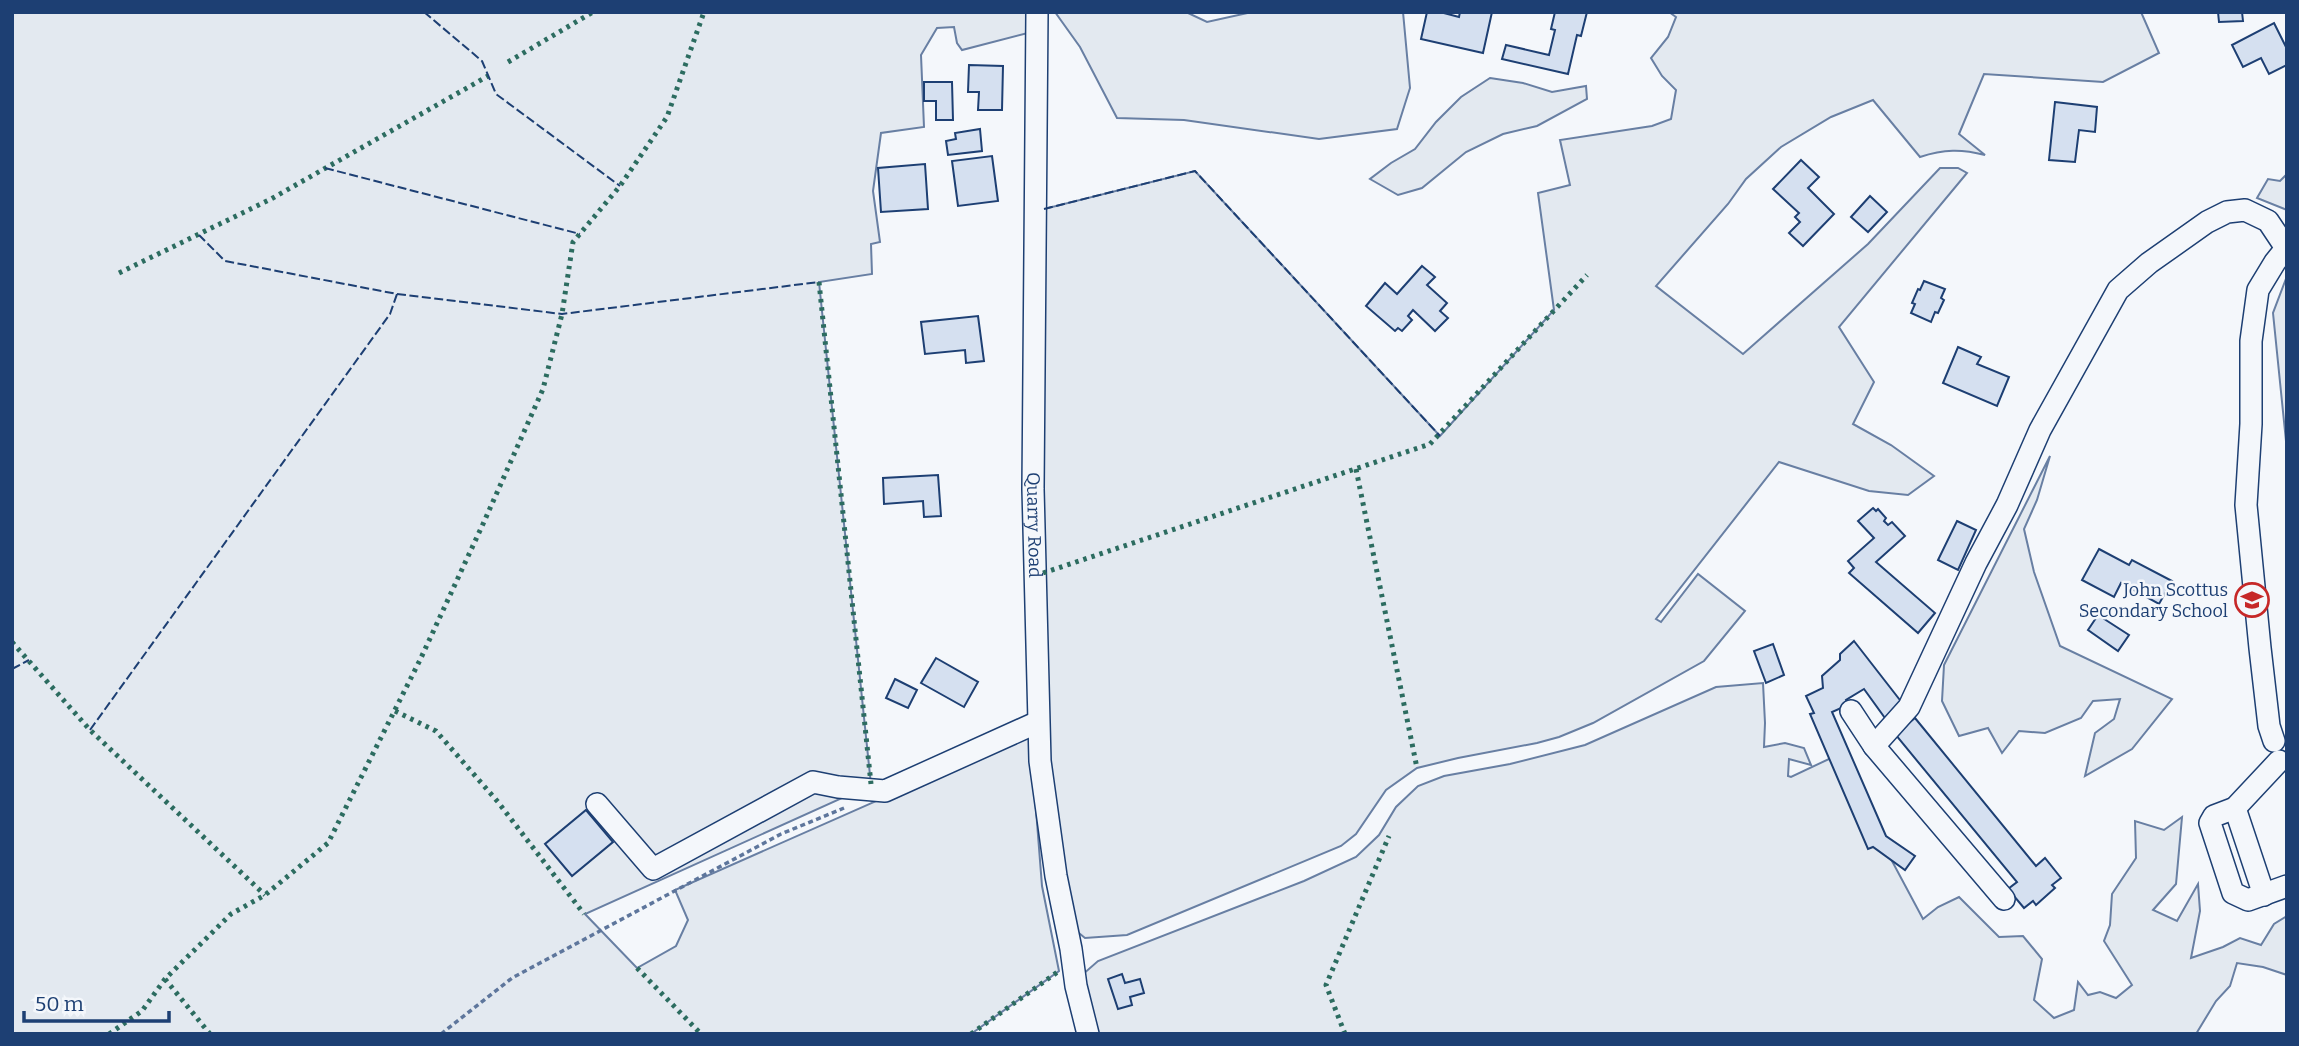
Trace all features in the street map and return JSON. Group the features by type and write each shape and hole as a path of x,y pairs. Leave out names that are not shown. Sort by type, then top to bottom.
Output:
{"street":[{"name":"Quarry Road","path":"1037,12 1033,478 1038,722 1040,761 1056,876 1072,948 1076,986 1088,1034"},
{"path":"1874,746 1909,707 1976,563 2007,505 2040,429 2118,290 2149,263 2207,222 2227,212 2245,210 2267,221 2286,248 2258,290 2251,341 2251,424 2246,505 2269,726 2277,751 2235,807 2214,816 2210,823 2233,893 2248,900 2287,886"},
{"path":"1851,711 1874,746 2004,899"},
{"path":"597,804 653,869 813,782 838,787 885,790 1038,722"},
{"path":"2235,807 2264,895"}],"path":[{"path":"441,1034 512,978 781,834 847,807"}],"shaded area":[{"path":"12,12 1030,12 1028,33 962,50 957,43 954,27 937,28 921,55 924,127 881,133 873,191 880,242 871,244 872,274 819,282 871,785 585,914 637,968 676,946 688,920 675,890 1030,733 1042,886 1059,971 971,1034 12,1034"},
{"path":"1055,12 1186,12 1207,22 1252,12 1403,12 1410,88 1397,129 1319,139 1184,120 1117,118 1080,47"},
{"path":"1669,12 2141,12 2159,53 2103,82 1984,74 1959,134 1985,155 1953,151 1920,157 1873,100 1831,117 1781,147 1746,179 1728,204 1656,286 1743,354 1868,244 1940,168 1958,168 1967,173 1839,327 1874,382 1853,424 1891,445 1934,476 1908,495 1869,491 1779,462 1656,619 1661,622 1698,574 1745,611 1704,661 1593,723 1559,737 1417,768 1386,790 1356,834 1341,846 1127,935 1085,938 1074,929 1049,784 1043,573 1044,209 1195,171 1440,436 1554,310 1538,193 1570,185 1560,140 1652,126 1671,119 1676,90 1662,76 1651,58 1668,37 1676,17"},
{"path":"1490,78 1523,83 1552,92 1586,86 1587,99 1537,126 1503,134 1466,152 1422,188 1398,195 1370,179 1415,149 1436,122 1461,97"},
{"path":"2287,174 2287,210 2257,198 2268,179 2280,181"},
{"path":"2287,276 2287,451 2273,313"},
{"path":"2050,456 2037,500 2024,529 2034,572 2060,646 2172,699 2132,749 2085,776 2095,733 2114,719 2120,699 2093,701 2081,718 2045,733 2019,731 2002,753 1988,728 1959,736 1942,701 1944,665"},
{"path":"1763,683 1764,747 1785,743 1804,748 1811,765 1789,759 1788,776 1831,758 1853,788 1923,919 1938,907 1959,897 1999,937 2023,936 2042,959 2034,1000 2054,1018 2074,1010 2078,982 2088,995 2100,992 2116,998 2132,985 2104,941 2110,925 2112,894 2136,858 2135,821 2164,830 2182,817 2176,884 2153,910 2177,921 2198,884 2200,911 2191,958 2240,938 2261,945 2274,924 2287,916 2287,975 2263,967 2237,963 2230,986 2216,1001 2196,1034 1098,1034 1082,975 1098,961 1304,881 1356,857 1379,835 1396,807 1418,786 1444,776 1510,764 1585,745 1716,687"}],"building":[{"path":"1427,12 1459,17 1460,12 1492,12 1483,53 1421,39"},
{"path":"1555,12 1587,12 1581,36 1577,35 1568,74 1502,59 1506,45 1549,55 1555,30 1551,29"},
{"path":"2218,12 2242,12 2243,21 2219,22"},
{"path":"2274,23 2287,49 2287,65 2269,74 2261,58 2243,67 2232,45"},
{"path":"969,65 1003,66 1002,110 978,110 979,92 968,92"},
{"path":"924,82 952,82 953,120 936,120 936,101 924,101"},
{"path":"2055,102 2097,107 2095,132 2079,130 2075,162 2049,160"},
{"path":"980,129 982,151 948,155 946,141 956,139 955,133"},
{"path":"992,156 998,201 958,206 952,161"},
{"path":"1801,160 1819,177 1808,188 1834,214 1803,246 1789,233 1800,222 1795,217 1799,213 1773,189"},
{"path":"925,164 928,209 881,212 878,168"},
{"path":"1870,196 1887,212 1868,232 1851,217"},
{"path":"1422,266 1435,277 1427,285 1447,303 1440,311 1448,318 1435,331 1413,310 1408,316 1412,320 1402,331 1398,328 1395,331 1366,306 1385,283 1397,294"},
{"path":"1924,281 1945,289 1941,298 1944,300 1931,322 1911,313 1915,304 1912,303"},
{"path":"978,316 984,361 966,363 965,350 925,354 921,322"},
{"path":"1958,347 1981,357 1977,364 2009,377 1997,406 1943,383"},
{"path":"938,475 941,516 924,517 923,501 884,504 883,478"},
{"path":"1873,508 1876,511 1878,509 1886,518 1884,521 1888,525 1892,522 1905,536 1876,562 1935,613 1918,633 1849,573 1854,568 1848,561 1874,538 1858,521"},
{"path":"1957,521 1976,530 1958,570 1938,560"},
{"path":"2099,549 2129,565 2132,560 2172,581 2159,604 2121,583 2114,597 2082,580"},
{"path":"2098,615 2129,635 2118,651 2088,630"},
{"path":"1854,641 1903,704 1885,718 1864,689 1846,700 1848,705 1832,712 1886,836 1915,856 1905,870 1873,847 1868,849 1810,714 1814,713 1806,696 1823,688 1822,676 1840,660 1840,654"},
{"path":"1773,644 1784,675 1766,683 1754,651"},
{"path":"936,658 978,682 964,707 921,683"},
{"path":"895,679 917,690 908,708 886,698"},
{"path":"1915,718 2036,866 2045,858 2061,878 2052,885 2055,888 2036,905 2033,901 2024,908 2008,889 2017,882 1895,734"},
{"path":"586,810 613,842 572,876 545,844"},
{"path":"1122,974 1125,983 1140,979 1144,993 1130,997 1132,1005 1118,1009 1108,979"}],"hedge":[{"path":"508,62 593,12"},
{"path":"109,1034 142,1011 165,979 231,914 265,895 328,843 420,660 543,389 562,314 573,242 620,186 667,117 704,12"},
{"path":"119,273 271,199 488,76"},
{"path":"1043,573 1430,444 1587,275"},
{"path":"819,282 871,784"},
{"path":"1356,469 1417,768"},
{"path":"12,642 90,730 265,895"},
{"path":"395,711 436,731 498,802 584,914"},
{"path":"1345,1034 1326,985 1389,836"},
{"path":"637,968 701,1034"},
{"path":"971,1034 1059,971"},
{"path":"165,979 210,1034"}],"fence":[{"path":"424,12 482,61 496,94 620,186"},
{"path":"325,168 580,234"},
{"path":"1044,209 1195,171 1440,436"},
{"path":"90,730 390,314 397,294 225,261 199,235"},
{"path":"397,294 562,314 819,282"},
{"path":"12,669 29,660"}],"place":[{"name":"John Scottus Secondary School","path":"2252,600"}]}
